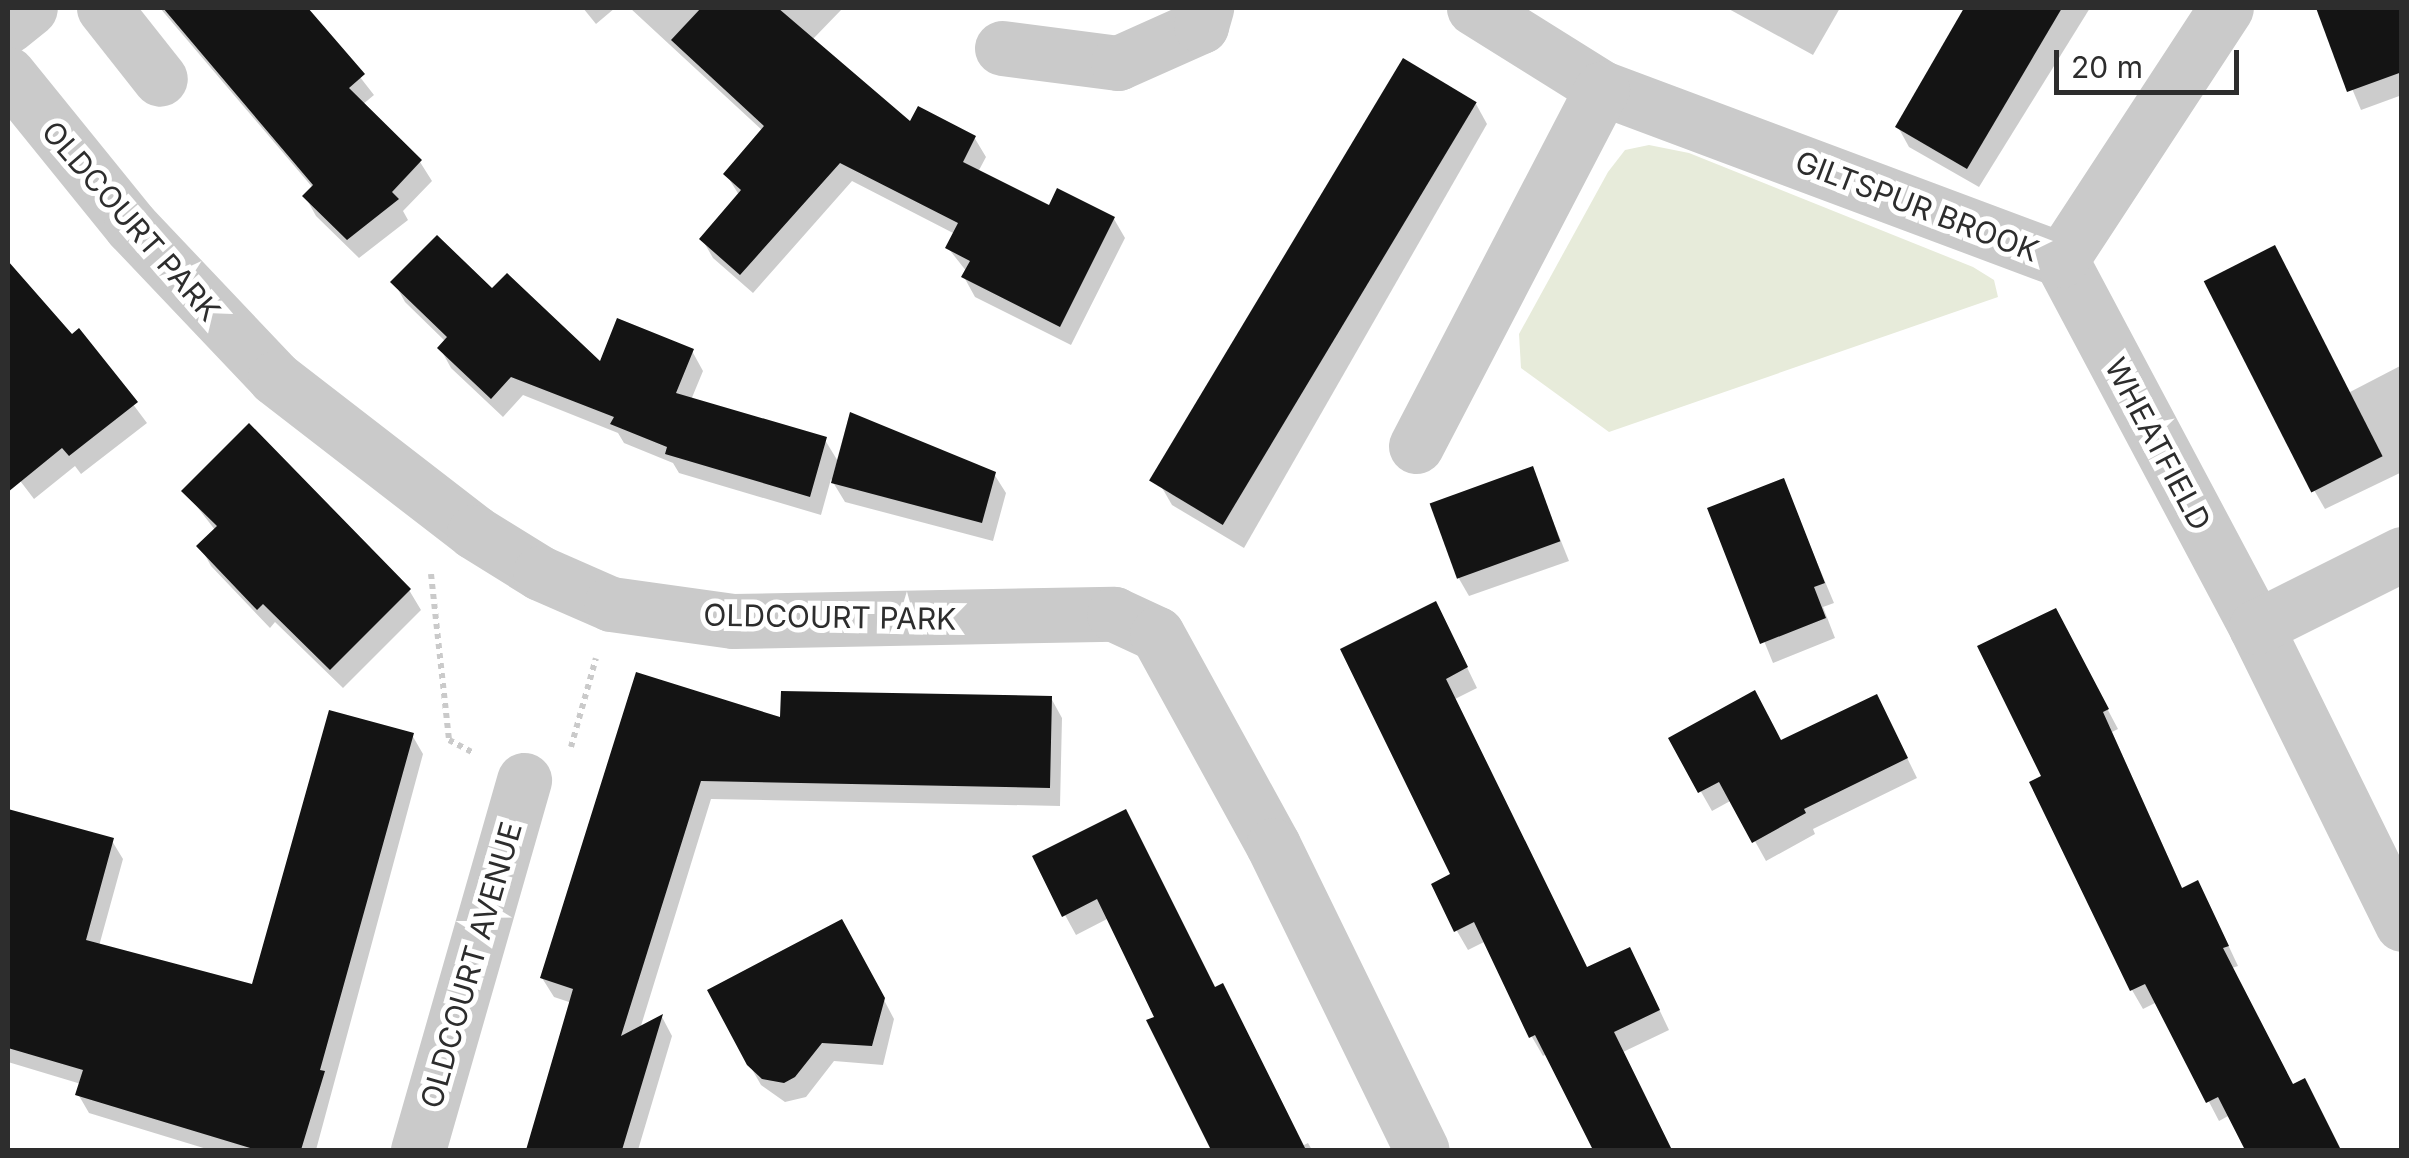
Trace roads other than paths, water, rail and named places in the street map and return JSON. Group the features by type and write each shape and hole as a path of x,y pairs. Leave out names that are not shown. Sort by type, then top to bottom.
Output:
{"street":[{"path":"8,26 30,8"},
{"path":"104,8 160,79"},
{"path":"1002,48 1118,63 1201,26 1206,8"},
{"name":"GILTSPUR BROOK","path":"1474,8 1602,88 2060,260 2226,8"},
{"name":"OLDCOURT PARK","path":"8,74 131,226 275,378 456,518 540,573 611,604 733,621 1114,614 1157,634 1273,844 1422,1150"},
{"path":"1416,446 1602,88"},
{"name":"WHEATFIELD","path":"2060,260 2256,627 2402,924"},
{"path":"2256,627 2402,554"},
{"name":"OLDCOURT AVENUE","path":"418,1150 524,780"}]}
